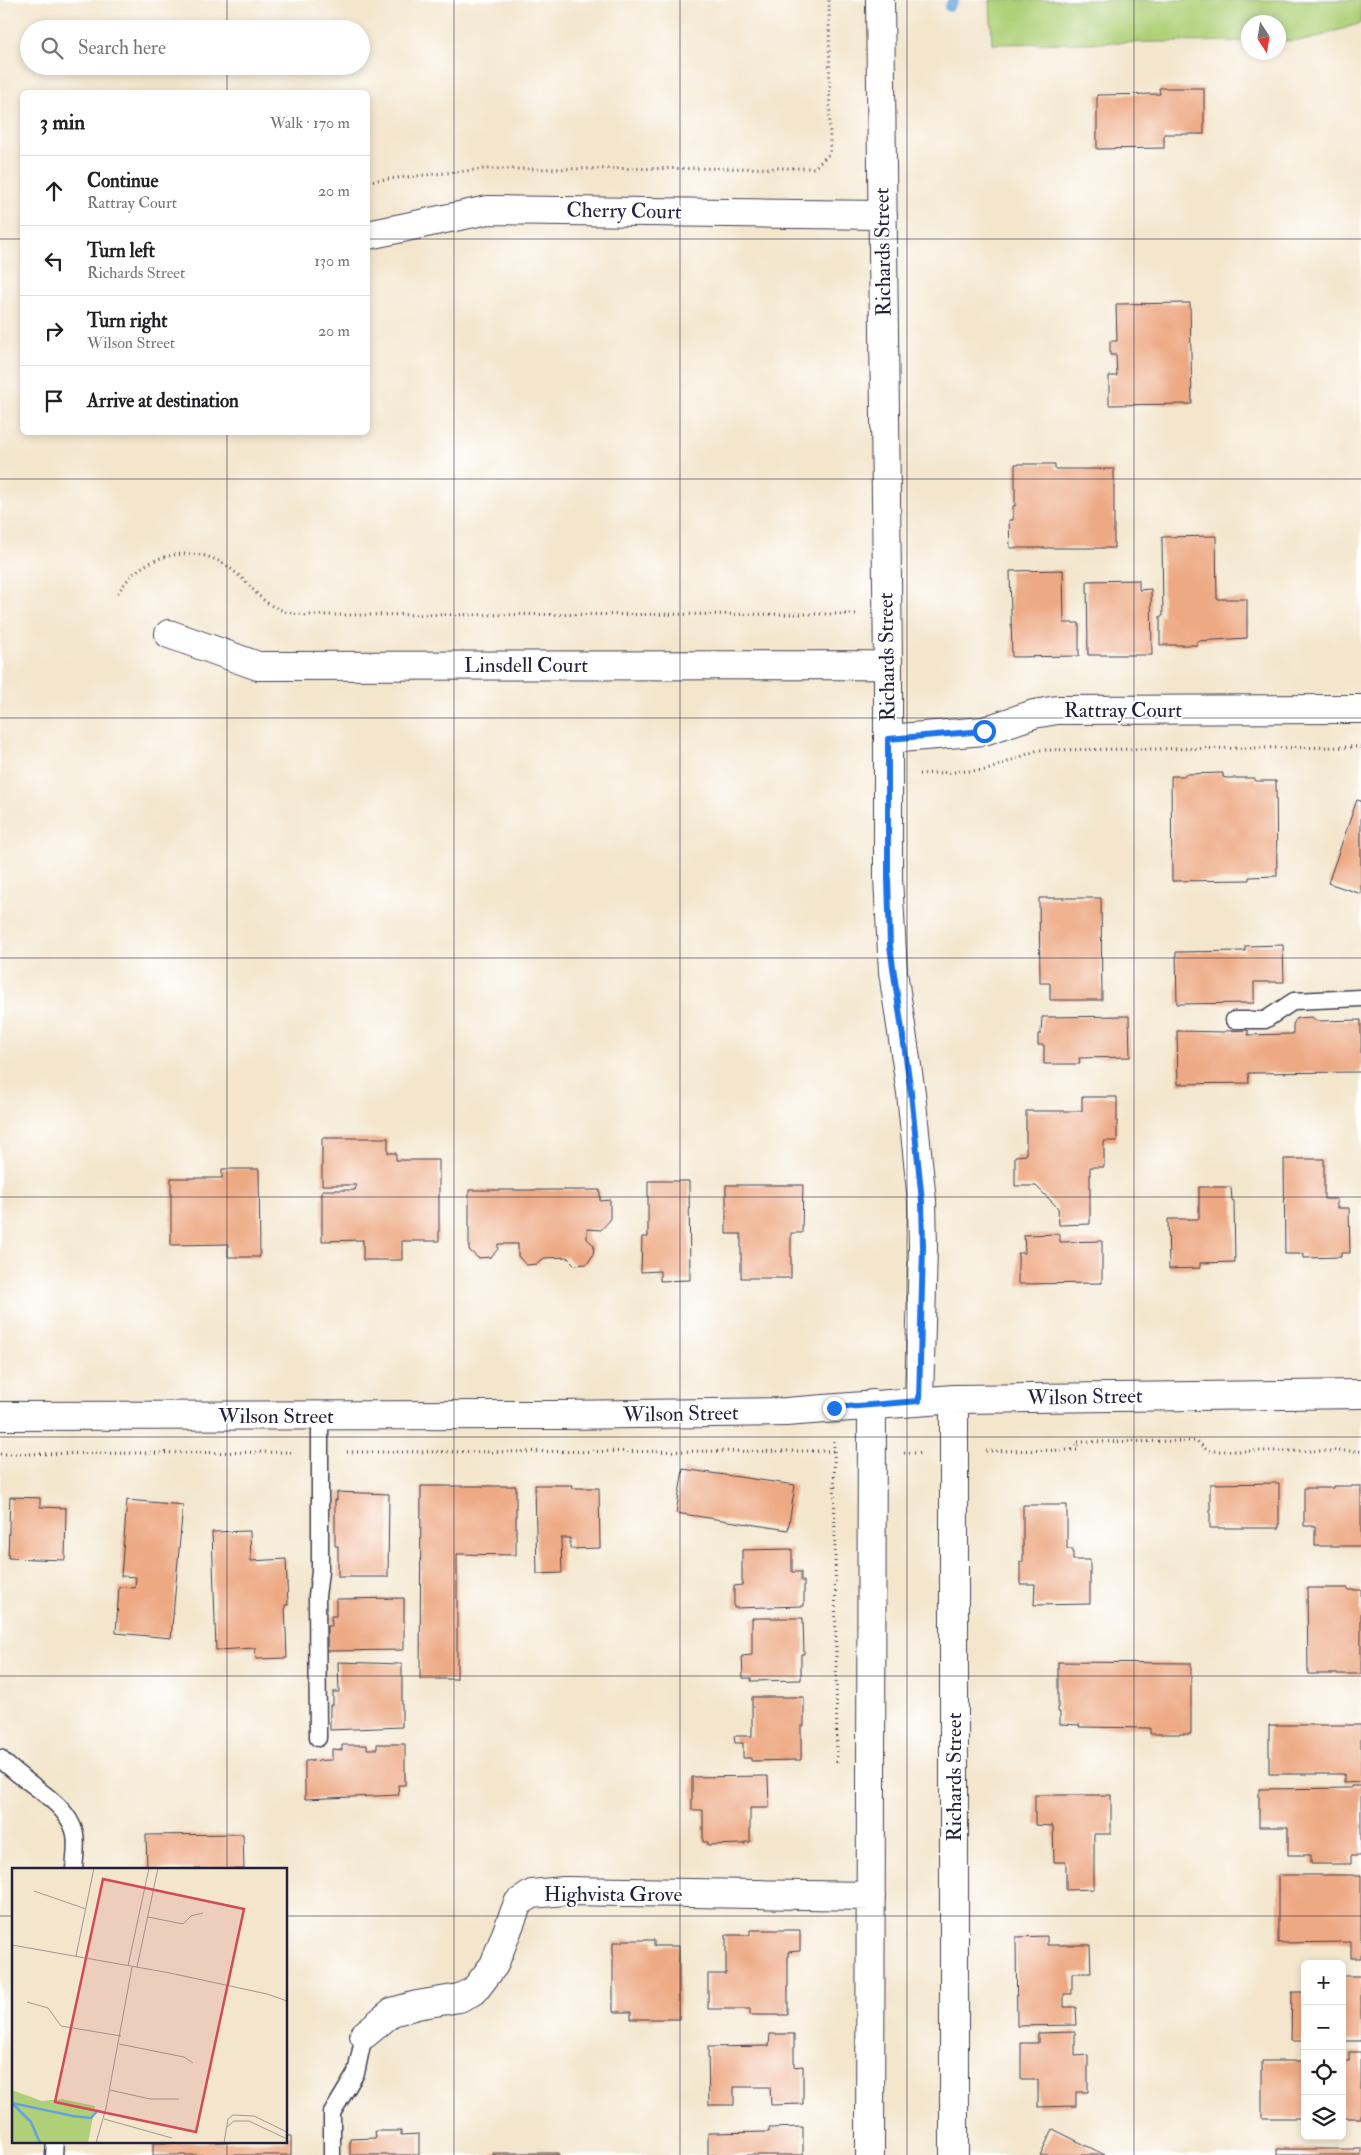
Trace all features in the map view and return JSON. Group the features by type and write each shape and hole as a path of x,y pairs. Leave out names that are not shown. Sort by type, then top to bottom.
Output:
{"street":[{"name":"Richards Street","path":"880,0 888,665 888,878 890,946 911,1093 922,1201 923,1247 919,1401"},
{"name":"Cherry Court","path":"370,236 488,210 883,214"},
{"name":"Linsdell Court","path":"169,634 258,666 888,665"},
{"name":"Rattray Court","path":"888,739 984,731 1034,714 1057,710 1361,709"},
{"name":"Wilson Street","path":"0,1416 559,1415 786,1412 954,1399 1361,1394"},
{"name":"Richards Street","path":"954,1399 954,2155"},
{"path":"870,2155 872,1404"},
{"name":"Highvista Grove","path":"364,2035 392,2012 422,2003 458,1998 474,1991 494,1965 518,1903 532,1894 564,1891 870,1896"}],"lane":[{"path":"1234,1020 1265,1020 1294,1001 1361,998"},
{"path":"318,1738 317,1596 320,1572 320,1416"},
{"path":"0,1758 12,1770 47,1796 68,1820 75,1838 74,1868"},
{"path":"332,2155 332,2114 356,2074 364,2035"},
{"path":"54,2142 54,2155"}],"path":[{"path":"370,181 484,169 814,168 830,153 829,0"},
{"path":"118,593 131,576 157,559 178,554 195,554 211,558 225,565 238,575 259,598 276,609 291,614 887,614"},
{"path":"889,775 987,770 1038,750 1361,748"},
{"path":"1077,1442 1197,1441 1208,1451 1361,1450"},
{"path":"0,1454 834,1451"}],"green space":[{"path":"990,0 1361,0 1361,23 1308,40 1286,41 1286,15 1241,15 1241,41 992,44"}],"building":[{"path":"1159,88 1204,88 1204,134 1164,134 1164,148 1097,149 1097,95 1160,94"},
{"path":"1190,303 1192,404 1109,405 1109,376 1117,376 1116,355 1110,355 1110,341 1117,341 1116,304"},
{"path":"1015,464 1055,464 1055,469 1114,469 1114,548 1010,548 1009,520 1013,520 1013,506 1015,506"},
{"path":"1216,536 1217,599 1247,599 1247,638 1197,641 1197,645 1160,645 1160,616 1163,616 1162,537"},
{"path":"1063,570 1064,623 1079,623 1079,656 1012,657 1010,571"},
{"path":"1139,580 1139,590 1151,589 1152,655 1088,655 1087,581"},
{"path":"1223,773 1223,777 1226,778 1255,778 1255,781 1276,781 1277,876 1249,877 1249,880 1172,881 1171,776"},
{"path":"1357,800 1361,801 1361,894 1328,883"},
{"path":"1039,898 1101,898 1102,1000 1050,1000 1050,983 1040,983"},
{"path":"1283,945 1284,982 1254,982 1254,1003 1177,1004 1176,952 1245,951 1245,946"},
{"path":"1129,1016 1130,1057 1079,1058 1080,1064 1044,1064 1044,1045 1038,1045 1038,1034 1041,1034 1042,1017"},
{"path":"1312,1017 1316,1021 1361,1020 1361,1072 1248,1073 1249,1083 1178,1084 1177,1031 1225,1032 1248,1030 1248,1035 1293,1034 1293,1024 1297,1018"},
{"path":"1082,1097 1117,1097 1117,1141 1104,1141 1104,1167 1090,1167 1090,1224 1059,1225 1058,1208 1036,1186 1015,1186 1015,1156 1026,1155 1026,1111 1082,1111"},
{"path":"322,1138 388,1138 388,1153 396,1153 396,1160 439,1160 439,1241 402,1241 402,1260 363,1260 363,1240 322,1241 322,1190 355,1190 356,1185 322,1185"},
{"path":"1284,1159 1324,1159 1324,1199 1337,1199 1337,1208 1349,1208 1350,1253 1341,1253 1341,1257 1304,1258 1304,1254 1285,1254"},
{"path":"222,1169 259,1169 260,1257 228,1257 228,1244 171,1245 171,1178 222,1178"},
{"path":"648,1181 689,1181 690,1280 660,1281 660,1271 641,1272 642,1237 648,1237"},
{"path":"726,1185 803,1185 802,1233 791,1233 791,1278 741,1278 741,1234 726,1234"},
{"path":"1199,1187 1231,1187 1232,1200 1234,1201 1235,1262 1200,1263 1200,1268 1169,1269 1168,1219 1199,1219"},
{"path":"469,1190 600,1190 600,1201 610,1200 610,1220 601,1230 587,1229 587,1239 594,1245 593,1255 587,1264 575,1265 567,1257 544,1258 537,1264 526,1265 518,1256 518,1244 498,1244 498,1249 491,1257 478,1258 469,1250"},
{"path":"1060,1234 1060,1242 1102,1241 1102,1283 1018,1284 1018,1253 1025,1253 1024,1235"},
{"path":"683,1469 795,1485 788,1530 676,1513"},
{"path":"1279,1483 1279,1528 1210,1528 1210,1484"},
{"path":"535,1485 572,1485 571,1488 599,1488 600,1548 570,1549 570,1538 561,1538 562,1573 537,1574"},
{"path":"421,1486 516,1486 516,1555 457,1554 457,1679 420,1679"},
{"path":"1333,1486 1361,1486 1361,1546 1315,1546 1315,1526 1304,1526 1304,1488 1333,1488"},
{"path":"337,1492 389,1494 388,1577 338,1577 338,1546 335,1546 335,1500 337,1500"},
{"path":"10,1497 40,1498 40,1507 66,1508 65,1560 8,1558"},
{"path":"127,1500 183,1505 171,1638 116,1633 119,1587 135,1588 136,1577 121,1576"},
{"path":"1023,1505 1067,1505 1067,1549 1073,1549 1073,1560 1090,1560 1090,1604 1034,1605 1035,1584 1020,1584 1020,1562 1023,1562"},
{"path":"250,1531 251,1561 286,1559 288,1605 285,1605 287,1658 256,1659 255,1648 216,1650 212,1532"},
{"path":"792,1549 792,1572 801,1572 801,1581 804,1581 804,1606 734,1608 734,1586 742,1585 742,1550"},
{"path":"1307,1588 1348,1588 1348,1590 1361,1590 1361,1674 1308,1674"},
{"path":"404,1598 404,1650 327,1651 327,1626 332,1626 331,1616 336,1616 336,1599"},
{"path":"752,1618 803,1618 804,1654 801,1654 801,1680 751,1681 751,1678 743,1678 742,1656 752,1655"},
{"path":"338,1662 402,1664 402,1727 330,1730 330,1705 333,1705 333,1692 339,1692"},
{"path":"1058,1662 1191,1663 1191,1734 1150,1734 1150,1728 1079,1727 1080,1725 1060,1724 1060,1712 1058,1712"},
{"path":"752,1697 804,1697 804,1726 801,1726 801,1760 751,1761 751,1758 743,1758 743,1743 735,1743 734,1736 752,1736"},
{"path":"1269,1725 1361,1725 1361,1782 1344,1783 1344,1774 1269,1774"},
{"path":"377,1744 405,1744 405,1785 398,1785 399,1795 305,1799 305,1761 332,1760 332,1749 342,1750 342,1745 367,1745 367,1749 377,1749"},
{"path":"768,1776 769,1808 750,1808 750,1842 745,1842 745,1844 708,1845 708,1842 703,1842 703,1810 692,1810 692,1777"},
{"path":"1351,1786 1361,1786 1361,1856 1351,1856 1351,1864 1311,1864 1311,1855 1288,1855 1288,1827 1259,1827 1259,1789 1351,1788"},
{"path":"1035,1795 1111,1795 1111,1834 1094,1834 1094,1889 1066,1890 1066,1862 1054,1862 1053,1826 1035,1825"},
{"path":"243,1834 244,1868 147,1868 146,1835"},
{"path":"1278,1875 1361,1875 1361,1958 1351,1958 1351,1942 1278,1943"},
{"path":"750,1930 800,1930 800,1951 788,1952 788,2015 750,2015 750,2009 708,2009 708,1974 726,1974 726,1935 750,1935"},
{"path":"1047,1936 1047,1945 1090,1945 1091,1973 1072,1973 1072,1994 1064,1994 1064,2007 1076,2007 1077,2025 1017,2026 1016,1937"},
{"path":"622,1940 654,1940 654,1946 679,1946 679,2019 631,2019 631,2012 613,2012 613,1942 622,1942"},
{"path":"1346,1976 1361,1976 1361,2041 1346,2041"},
{"path":"1292,1992 1301,1992 1301,2041 1291,2041"},
{"path":"1075,2032 1075,2056 1088,2055 1088,2092 1076,2092 1076,2106 1038,2107 1038,2080 1021,2080 1021,2043 1038,2043 1038,2033"},
{"path":"770,2034 794,2034 794,2067 803,2066 803,2104 771,2105 770,2087 734,2087 734,2105 709,2105 708,2047 769,2046"},
{"path":"1349,2052 1361,2052 1361,2118 1346,2118 1346,2061 1349,2061"},
{"path":"1262,2061 1301,2061 1301,2118 1262,2118"},
{"path":"803,2127 803,2155 708,2155 708,2133 769,2132 769,2128"},
{"path":"1053,2129 1105,2155 1040,2155"},
{"path":"375,2131 401,2131 401,2135 419,2134 419,2155 350,2155 350,2139 376,2138"},
{"path":"288,2136 291,2136 291,2155 153,2155 153,2143 288,2142"},
{"path":"1361,2148 1361,2155 1277,2155 1277,2149"},
{"path":"493,2153 559,2153 559,2155 493,2155"}],"waterway":[{"path":"949,7 954,0"}],"route":[{"path":"834,1408 919,1401 923,1247 922,1201 911,1093 903,1031 892,972 890,946 888,739 984,731"}]}
